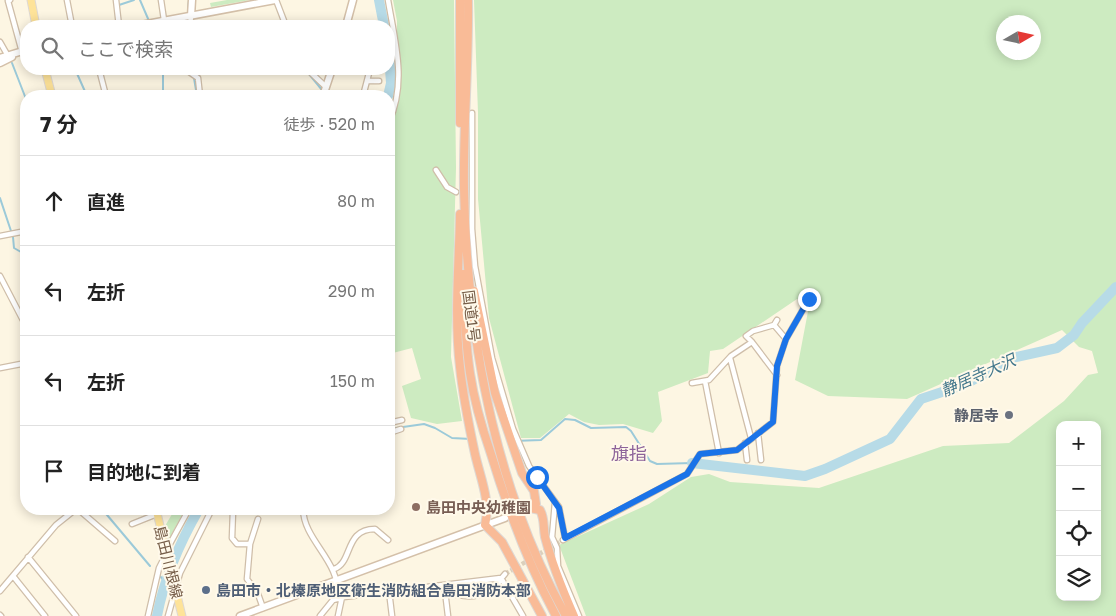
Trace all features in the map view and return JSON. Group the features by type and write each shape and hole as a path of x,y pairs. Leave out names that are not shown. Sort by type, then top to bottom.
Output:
{"highway":[{"name":"国道1号","path":"460,0 460,214 465,329 470,375 482,425 511,516 525,552 556,616"},
{"name":"国道1号","path":"468,0 464,188 466,247 474,333 496,442 532,546 566,616"},
{"path":"460,214 457,336 471,434 487,502 488,512 485,525 502,542 542,616"},
{"path":"466,247 493,384 522,473 536,498 536,504 527,510 540,510 543,515 545,535 552,558 574,616"}],"main road":[{"path":"31,0 35,20"},
{"path":"47,75 50,90"},
{"name":"島田川根線","path":"157,515 182,616"}],"street":[{"path":"10,0 8,1 20,38"},
{"path":"67,0 71,20"},
{"path":"116,0 118,20"},
{"path":"161,0 164,20 276,0 284,20"},
{"path":"191,20 192,0"},
{"path":"348,20 354,0"},
{"path":"388,0 391,20"},
{"path":"0,42 11,55"},
{"path":"395,42 400,72 395,103"},
{"path":"0,58 20,52"},
{"path":"0,63 11,55"},
{"path":"101,75 104,90"},
{"path":"194,75 198,78"},
{"path":"198,75 199,90"},
{"path":"312,75 323,90"},
{"path":"327,90 331,75"},
{"path":"365,90 368,75"},
{"path":"367,81 379,80"},
{"path":"472,113 470,191 475,266 498,383 513,429 529,466 559,508 564,539 687,474 700,454 737,450 773,422 777,366 786,339 809,299"},
{"path":"436,170 447,187 456,192"},
{"path":"0,236 20,231"},
{"path":"0,276 20,314"},
{"path":"777,375 746,336 753,331 776,323 786,339"},
{"path":"692,383 709,380 730,358 752,342"},
{"path":"730,358 751,438"},
{"path":"0,368 20,364"},
{"path":"705,381 719,453"},
{"path":"395,422 402,420"},
{"path":"395,432 401,430"},
{"path":"758,433 761,460"},
{"path":"745,443 747,460"},
{"path":"555,501 552,537 557,548 558,566 579,616"},
{"path":"0,591 56,525 69,515"},
{"path":"84,515 115,541"},
{"path":"132,524 149,515"},
{"path":"148,616 159,568 186,515"},
{"path":"168,616 180,573 209,515"},
{"path":"233,515 232,538 237,544 250,544"},
{"path":"304,515 305,523 334,569 340,598 338,616"},
{"path":"240,616 506,518"},
{"path":"258,519 250,544 247,579 258,594 263,608"},
{"path":"334,569 342,564 349,544 355,536 375,528 388,540"},
{"path":"28,557 76,616"},
{"path":"446,592 457,596 476,597 491,589 505,574"},
{"path":"12,576 45,616"},
{"path":"320,616 328,605 340,598 501,578"},
{"path":"501,578 523,616"},
{"path":"444,585 448,616"},
{"path":"389,591 392,616"}],"green space":[{"path":"227,0 250,0 211,7 210,3"},
{"path":"393,0 454,0 456,168 451,357 462,421 437,424 411,418 402,386 421,379 412,348 395,352 395,95 397,89 397,21"},
{"path":"474,0 1116,0 1116,616 586,616 559,545 649,504 691,477 709,474 730,482 819,488 943,446 1009,443 1064,401 1088,375 1098,373 1092,351 1079,347 1062,330 907,399 828,396 795,380 809,306 797,299 723,349 710,351 708,373 658,392 662,421 653,433 623,424 599,425 584,422 569,414 540,438 521,438 489,318 478,199 478,113"},
{"path":"171,515 182,515 168,541 165,526"}],"waterway":[{"path":"119,5 134,0"},
{"path":"140,0 149,20"},
{"path":"188,8 189,0"},
{"path":"379,0 383,20"},
{"path":"12,63 22,90"},
{"path":"78,75 84,90"},
{"path":"163,75 163,90"},
{"path":"310,75 322,90"},
{"path":"389,90 390,75"},
{"path":"194,78 196,90"},
{"path":"0,198 13,237 14,248 20,251"},
{"name":"静居寺大沢","path":"692,463 805,476 825,469 890,439 921,399 966,384 1012,358 1057,348 1074,335 1082,323 1116,287"},
{"path":"513,441 541,440 565,419 575,420 591,428 626,427 631,431 650,461 657,464 692,463"},
{"path":"395,428 424,424 452,438 471,439"},
{"path":"107,515 150,566"},
{"path":"157,616 173,561 196,515"},
{"path":"159,575 166,583"}],"tunnel":[{"path":"505,574 563,540"}],"place":[{"name":"静居寺","path":"1009,415"},
{"name":"島田中央幼稚園","path":"416,507"},
{"name":"島田市・北榛原地区衛生消防組合島田消防本部","path":"206,590"}],"district":[{"name":"旗指","path":"629,453"}],"route":[{"path":"537,477 559,508 565,538 687,474 700,454 737,450 773,422 777,366 786,339 809,299"}]}
